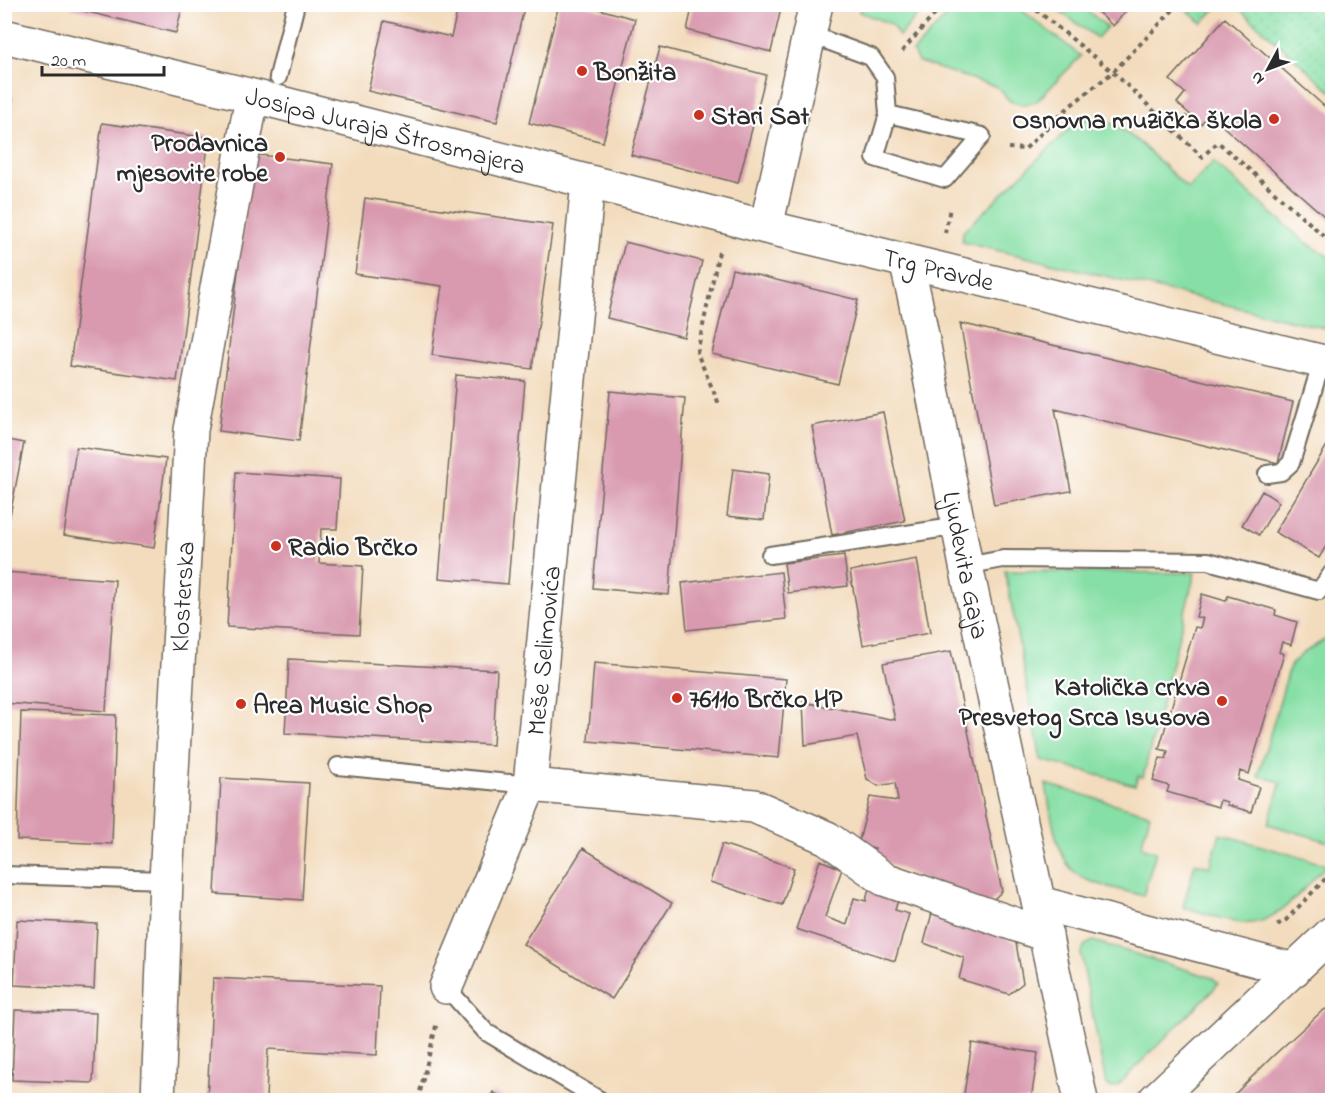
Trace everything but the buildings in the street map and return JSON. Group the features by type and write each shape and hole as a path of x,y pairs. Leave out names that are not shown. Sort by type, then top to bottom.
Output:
{"street":[{"path":"766,227 812,19"},
{"name":"Josipa Juraja Štrosmajera","path":"4,36 766,227"},
{"name":"Klosterska","path":"159,1101 166,880 191,430 252,97"},
{"name":"Meše Selimovića","path":"446,987 530,785 588,182"},
{"name":"Trg Pravde","path":"766,227 1327,362"},
{"name":"Ljudevita Gaja","path":"906,261 966,566 1081,1101"},
{"path":"530,785 754,806 827,838 884,879 1046,936"},
{"path":"1039,903 1294,970"},
{"path":"1155,1101 1332,933"}],"lane":[{"path":"278,77 296,4"},
{"path":"812,19 871,57 885,77 888,114 875,158 945,179 982,136 888,114"},
{"path":"1267,474 1281,472 1291,463 1327,362"},
{"path":"770,555 959,526"},
{"path":"966,566 1003,559 1208,561 1319,591 1332,573"},
{"path":"338,766 530,785"},
{"path":"4,875 166,880"},
{"path":"446,987 486,1032 600,1101"}],"path":[{"path":"899,54 944,4"},
{"path":"1029,4 1113,72 1202,157 1218,142 1332,243"},
{"path":"1004,147 1025,149 1070,106 1113,72 1179,4"},
{"path":"1174,130 1189,114"},
{"path":"942,243 951,204"},
{"path":"719,252 697,352 719,404"},
{"path":"1276,926 1286,920 1332,872"},
{"path":"418,1101 446,987"}],"green space":[{"path":"860,4 927,5 899,36 891,24 859,12"},
{"path":"957,5 1015,5 1081,56 1036,102 1019,104 1010,101 997,87 918,62 913,52"},
{"path":"1051,5 1081,5 1107,27 1097,38"},
{"path":"1181,5 1219,5 1202,23"},
{"path":"1235,5 1332,5 1332,92"},
{"path":"1096,116 1134,138 1188,189 1213,162 1304,241 1332,259 1332,330 962,242 963,232 1079,119"},
{"path":"1005,571 1195,573 1143,777 1138,776 1135,785 1041,760"},
{"path":"1332,635 1332,843 1268,824 1281,782 1258,776 1290,666 1303,653"},
{"path":"1046,784 1150,814 1141,847 1156,852 1143,896 1092,882 1075,873 1067,863 1056,838"},
{"path":"1220,834 1327,865 1278,913 1254,923 1234,922 1183,907 1195,863 1210,867"},
{"path":"1093,941 1213,978 1218,983 1117,1086 1111,1088 1106,1084 1081,955 1084,946"}],"place":[{"name":"Bonžita","path":"582,71"},
{"name":"Stari Sat","path":"699,115"},
{"name":"Osnovna muzička škola","path":"1274,119"},
{"name":"Prodavnica mjesovite robe","path":"280,157"},
{"name":"Radio Brčko","path":"276,546"},
{"name":"76110 Brčko HP","path":"677,698"},
{"name":"Katolička crkva Presvetog Srca Isusova","path":"1222,701"},
{"name":"Area Music Shop","path":"241,704"}]}
